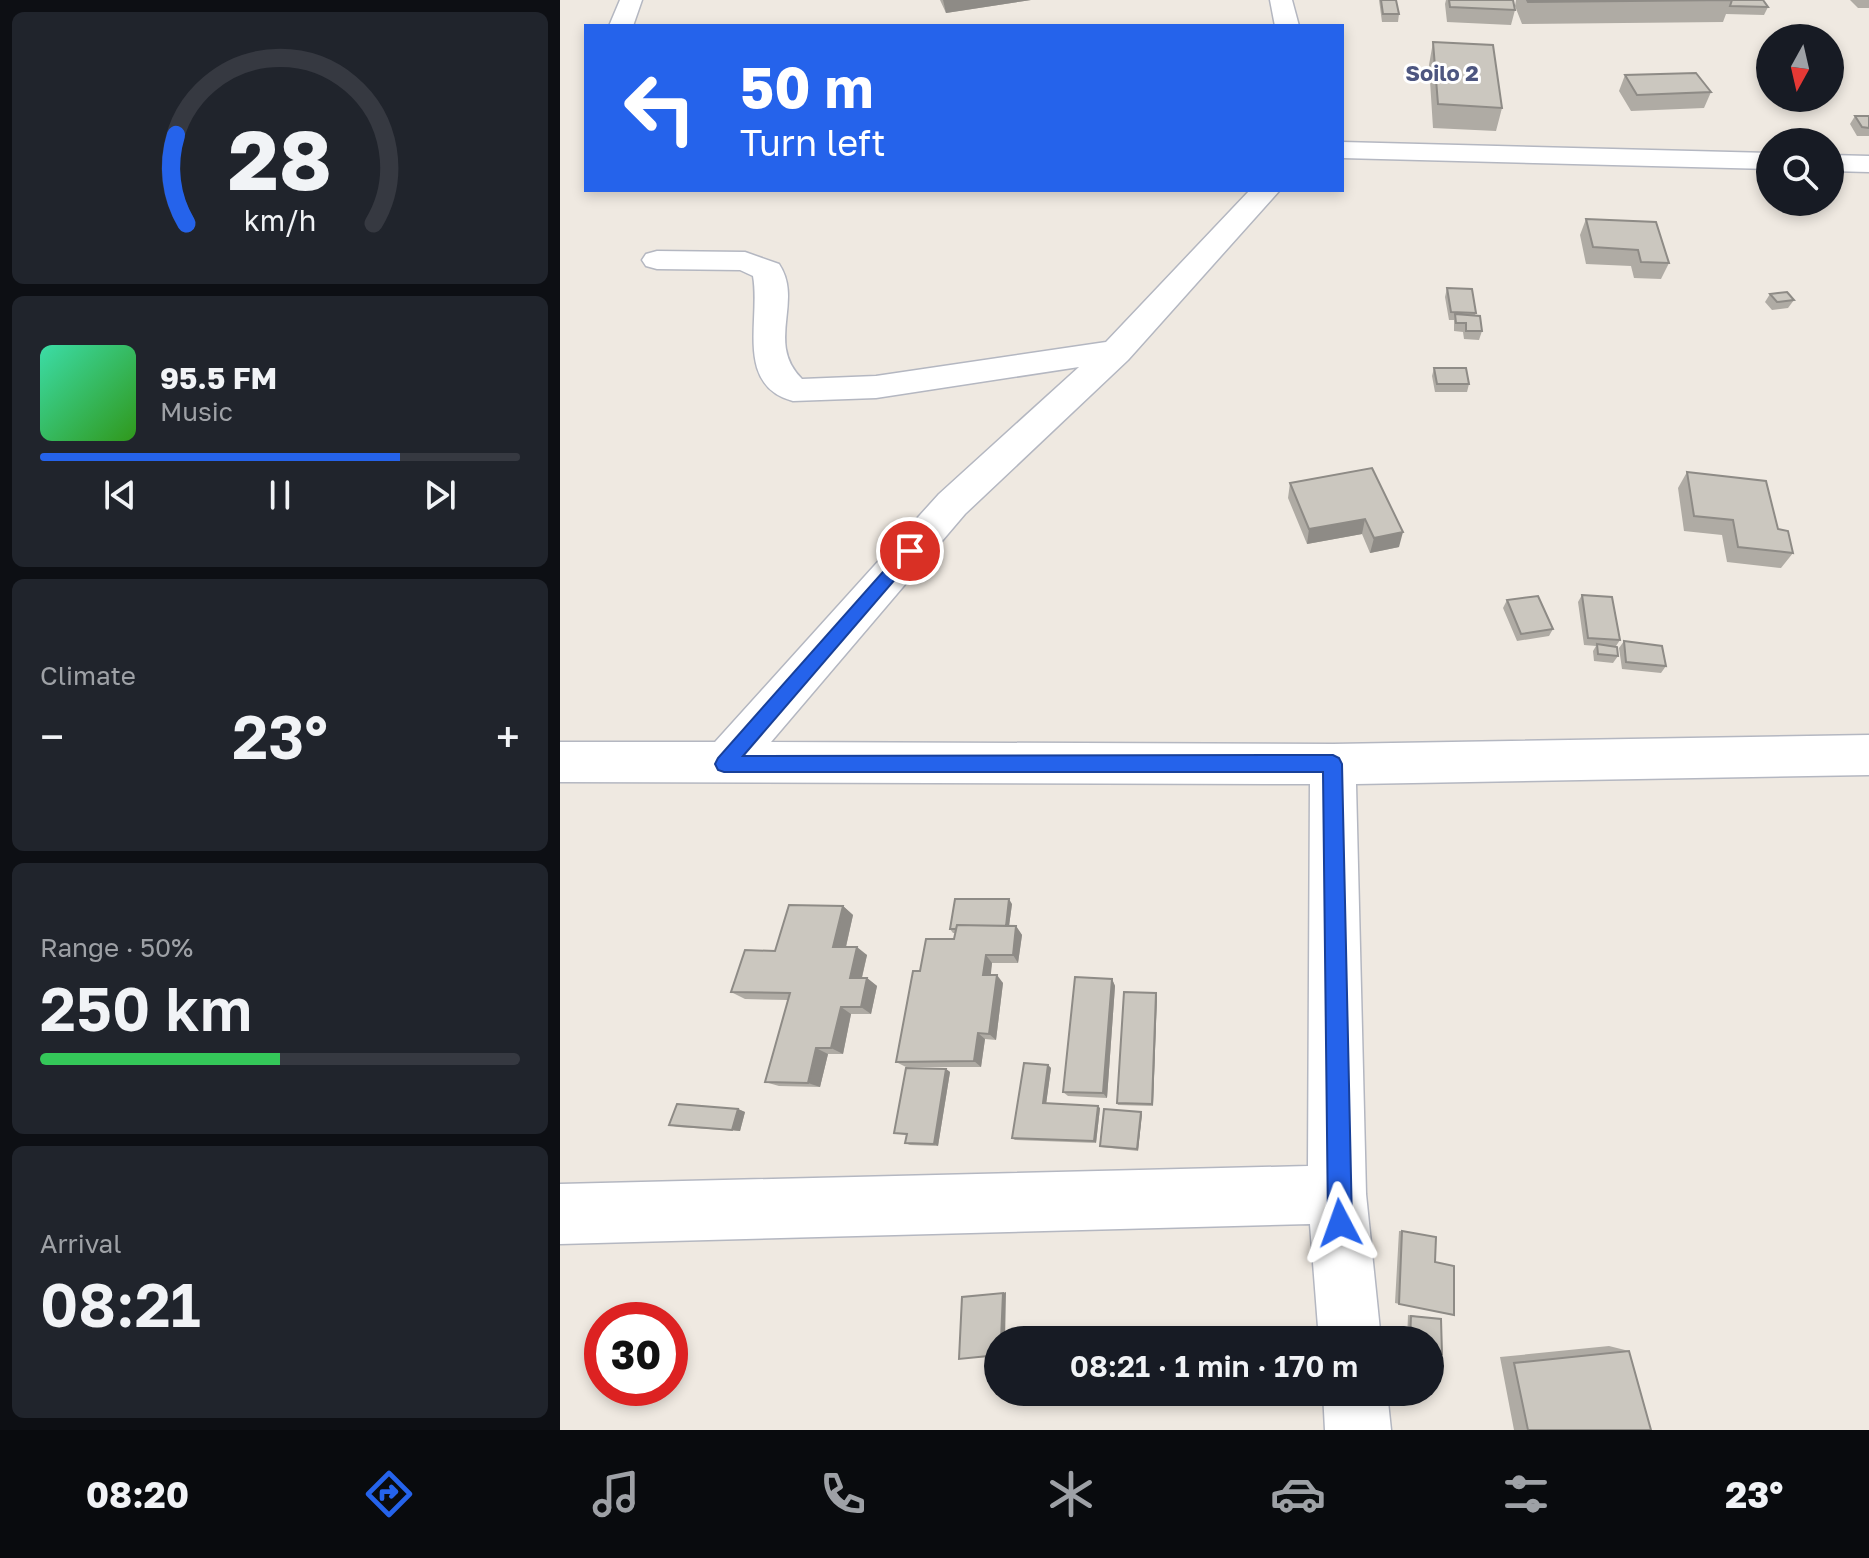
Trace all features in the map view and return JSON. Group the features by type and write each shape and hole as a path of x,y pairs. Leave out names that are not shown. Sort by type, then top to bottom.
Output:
{"street":[{"path":"622,24 631,0"},
{"path":"1281,0 1287,24"},
{"path":"1345,145 1756,160"},
{"path":"1844,163 1869,164"},
{"path":"724,764 952,504 1116,352 1264,192"},
{"path":"657,260 745,261 768,271 772,293 768,354 776,373 793,390 827,392 886,386 1048,359 1116,352"},
{"path":"560,762 1333,764 1869,755"},
{"path":"1333,764 1337,1194 1349,1326"},
{"path":"560,1214 1337,1194"},
{"path":"1356,1406 1358,1430"}],"building":[{"path":"1381,0 1396,0 1399,14 1383,14"},
{"path":"1449,0 1513,0 1515,10 1450,7"},
{"path":"1527,0 1732,0 1528,2"},
{"path":"1732,0 1763,0 1768,7 1730,6"},
{"path":"1433,42 1493,45 1502,108 1438,104"},
{"path":"1696,73 1711,92 1637,95 1625,75"},
{"path":"1855,116 1869,116 1869,128 1862,127"},
{"path":"1586,219 1656,222 1669,263 1641,262 1638,250 1593,247"},
{"path":"1447,288 1472,289 1476,313 1451,312"},
{"path":"1787,292 1794,300 1777,302 1770,294"},
{"path":"1455,314 1480,316 1482,331 1466,331 1466,323 1456,323"},
{"path":"1434,368 1466,368 1469,384 1437,384"},
{"path":"1372,468 1403,532 1374,538 1365,519 1309,529 1290,483"},
{"path":"1687,472 1766,481 1778,529 1788,531 1793,553 1738,547 1733,520 1694,516"},
{"path":"1582,595 1612,597 1620,640 1588,638"},
{"path":"1538,596 1553,629 1521,634 1507,600"},
{"path":"1624,641 1662,646 1666,666 1626,662"},
{"path":"1597,644 1617,647 1618,656 1598,654"},
{"path":"955,899 1009,899 1006,926 957,925 956,929 950,929"},
{"path":"789,905 843,906 833,947 857,947 850,978 867,978 861,1007 841,1007 831,1048 816,1048 808,1083 765,1082 790,993 731,992 745,950 775,951"},
{"path":"957,925 1016,926 1013,955 986,955 983,975 997,975 989,1034 978,1033 974,1061 896,1062 913,971 920,971 926,939 954,939"},
{"path":"1075,977 1112,979 1103,1093 1063,1092"},
{"path":"1124,992 1156,993 1152,1104 1117,1103"},
{"path":"1024,1063 1048,1065 1043,1103 1098,1106 1094,1141 1012,1138"},
{"path":"906,1068 946,1069 934,1144 905,1143 907,1134 894,1133"},
{"path":"677,1104 738,1109 732,1130 669,1125"},
{"path":"1104,1109 1141,1112 1137,1149 1100,1146"},
{"path":"1402,1231 1436,1237 1435,1262 1454,1266 1454,1315 1399,1304"},
{"path":"1003,1293 1002,1326 984,1326 984,1356 959,1359 962,1297"},
{"path":"1411,1316 1441,1319 1441,1326 1411,1326"},
{"path":"1629,1351 1651,1430 1528,1430 1514,1363"}],"district":[{"name":"Soilo 2","path":"1442,72"}],"route":[{"path":"910,551 724,764 1333,764 1337,1194 1340,1223"}]}
